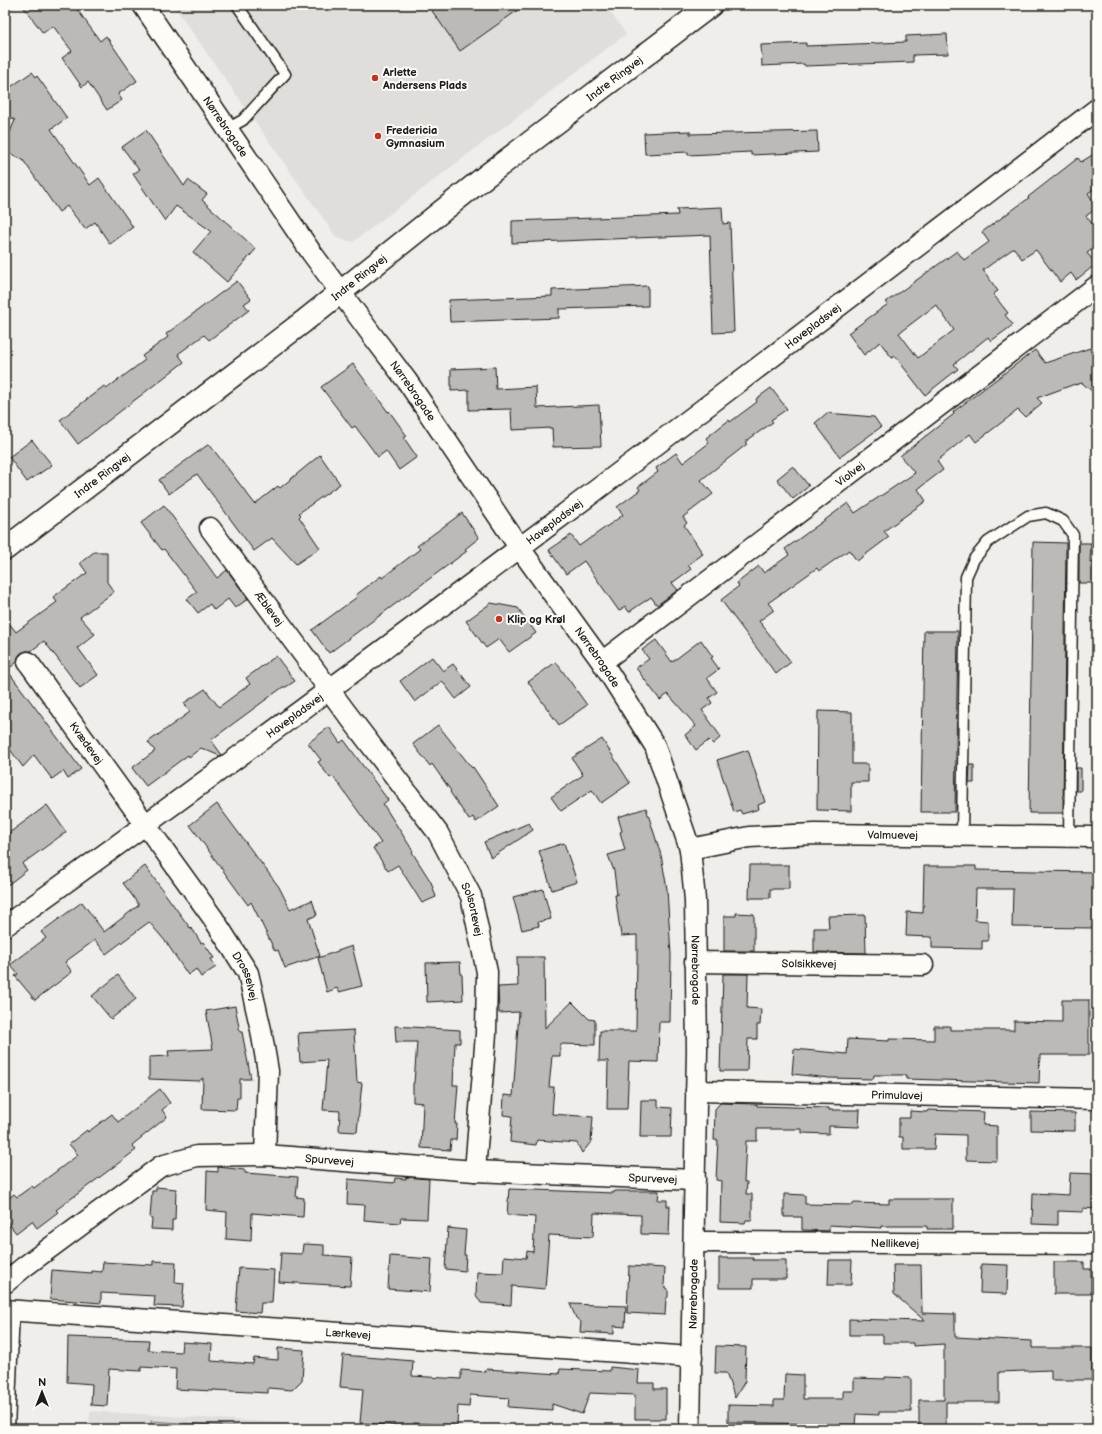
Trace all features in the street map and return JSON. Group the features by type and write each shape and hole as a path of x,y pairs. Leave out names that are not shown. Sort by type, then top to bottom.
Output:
{"street":[{"name":"Nørrebrogade","path":"143,5 311,252 407,381 519,547 602,662 655,746 690,849 695,900 696,1091 690,1429"},
{"name":"Indre Ringvej","path":"5,549 117,465 340,292 486,176 711,5"},
{"name":"Havepladsvej","path":"5,926 147,825 330,689 771,358 1097,109"},
{"name":"Violvej","path":"602,662 1097,286"},
{"name":"Æblevej","path":"210,528 330,689"},
{"name":"Kvædevej","path":"28,662 147,825"},
{"name":"Solsortevej","path":"330,689 345,711 438,833 471,896 487,972 486,1034 475,1171"},
{"name":"Drosselvej","path":"147,825 212,918 248,973 261,1030 268,1071 265,1155"},
{"name":"Valmuevej","path":"690,849 749,837 800,834 1097,837"},
{"name":"Solsikkevej","path":"695,962 924,965"},
{"name":"Primulavej","path":"696,1091 1097,1099"},
{"name":"Spurvevej","path":"5,1283 24,1267 160,1166 197,1156 265,1155 475,1171 695,1180"},
{"name":"Nellikevej","path":"694,1242 1097,1244"},
{"name":"Lærkevej","path":"10,1311 692,1357"}],"lane":[{"path":"227,129 242,120 285,74 237,5"},
{"path":"962,835 966,577 974,559 988,542 1028,516 1046,514 1063,521 1073,535 1069,837"},
{"path":"9,1429 10,1311"}],"shaded area":[{"name":"Fredericia Gymnasium","path":"173,5 605,5 626,34 353,242 337,238"},
{"path":"90,1411 383,1429 89,1429"},
{"path":"151,1421 275,1429 150,1429"}],"building":[{"path":"22,5 74,5 100,41 106,36 137,81 118,94 122,100 107,110 88,82 82,87 62,58 72,51 53,26 43,33"},
{"path":"428,5 525,5 460,51"},
{"path":"947,34 948,54 913,55 913,62 762,66 761,45 806,43 806,46 906,42 906,36"},
{"path":"32,72 36,77 37,76 67,118 51,129 90,185 99,178 133,227 110,244 95,222 85,229 67,206 59,212 23,160 5,151 5,144 15,120 5,115 5,91"},
{"path":"146,130 184,186 188,180 207,194 202,200 256,249 227,282 193,252 211,231 176,206 165,221 133,174 139,170 122,147"},
{"path":"690,131 690,134 817,131 818,152 751,155 751,152 688,155 688,152 645,154 644,133"},
{"path":"1097,152 1097,187 1088,193 1097,208 1086,216 1097,230 1097,246 1087,253 1096,264 1076,280 1071,273 1060,282 1036,250 1022,259 1014,248 983,270 998,291 993,294 1008,313 1005,315 1013,325 991,341 988,337 954,364 958,369 925,395 895,356 892,358 880,342 864,355 848,333 888,304 886,302 957,251 964,260 989,242 982,232 1029,198 1028,197 1078,158 1081,162","holes":["936,305 954,330 918,358 899,333"]},
{"path":"722,207 723,224 730,223 734,332 713,333 710,235 512,243 512,221 678,215 677,209"},
{"path":"237,281 251,299 244,304 249,310 209,340 204,335 178,354 184,362 78,444 60,420 104,386 106,389 145,360 142,356 168,337 166,334"},
{"path":"648,286 648,306 559,309 559,318 450,322 449,300 552,296 552,290"},
{"path":"1090,348 1091,353 1097,351 1097,395 1082,383 1075,384 1037,398 1042,403 1025,417 1018,410 976,442 970,434 937,461 943,470 918,489 926,501 884,531 889,537 857,561 849,550 819,571 817,568 768,603 774,610 759,621 791,662 776,674 721,600 739,586 737,583 759,566 764,573 789,555 785,549 848,503 855,513 915,473 900,456 954,414 953,412 1035,350 1045,363"},
{"path":"353,364 407,436 404,438 417,457 399,470 386,451 378,457 355,426 352,428 321,387"},
{"path":"495,367 496,389 536,387 537,408 599,405 601,446 553,447 552,428 512,430 511,409 469,410 469,390 451,391 451,369"},
{"path":"771,388 787,409 771,420 773,422 745,442 747,444 701,480 713,494 683,517 687,523 684,525 703,554 688,565 691,569 672,583 678,590 657,605 651,597 629,612 625,606 619,611 584,561 566,574 549,550 571,535 579,546 623,515 617,507 640,490 638,487 658,472 656,468 676,453 683,463 709,443 706,438 729,420 730,422 757,402 756,399"},
{"path":"827,413 874,417 881,427 840,457 815,423"},
{"path":"32,440 52,465 27,482 9,457"},
{"path":"209,444 255,504 278,486 280,488 320,455 340,484 299,513 301,515 299,517 320,548 296,564 272,538 254,551 197,474 169,494 159,480"},
{"path":"793,466 809,486 793,499 777,479"},
{"path":"164,505 217,578 227,570 248,599 235,608 228,599 214,610 210,604 198,613 187,599 197,592 164,549 162,550 141,523"},
{"path":"462,513 479,538 465,549 467,551 329,653 312,630 357,597 356,595 381,576 382,578 420,549 417,546"},
{"path":"1033,542 1066,543 1063,813 1029,813"},
{"path":"1079,543 1091,543 1090,563 1097,563 1097,583 1079,583"},
{"path":"94,552 107,552 107,582 114,592 80,617 95,634 78,648 98,675 80,688 44,641 31,651 21,653 17,662 7,670 81,769 68,779 63,771 52,779 34,755 23,767 5,743 5,618 16,632 57,602 53,597 87,573 80,563"},
{"path":"491,603 518,608 536,633 509,652 499,639 486,648 466,621"},
{"path":"924,631 958,631 955,812 921,812"},
{"path":"656,640 672,662 701,640 713,657 711,658 719,669 707,678 717,692 709,698 712,703 702,710 721,737 713,744 709,740 696,750 685,735 696,726 668,694 660,700 636,668 649,659 642,650"},
{"path":"276,656 295,681 286,687 283,687 211,740 222,755 220,756 201,748 189,757 188,755 146,786 132,768 155,751 148,742 190,712 184,703 205,689 219,707 250,684 246,678"},
{"path":"432,657 443,671 453,664 471,687 456,699 442,681 415,702 400,681"},
{"path":"556,662 587,705 559,725 528,682"},
{"path":"818,711 852,712 852,764 868,764 868,782 851,782 851,811 817,810"},
{"path":"438,725 472,768 473,767 499,806 476,822 473,817 469,820 432,764 430,766 413,744"},
{"path":"329,727 340,743 344,740 388,800 383,804 431,882 436,897 422,903 398,865 388,871 373,848 381,843 333,776 330,778 318,762 321,760 308,743"},
{"path":"602,739 630,783 601,803 592,790 561,811 551,797 583,775 572,758"},
{"path":"748,750 765,802 758,805 759,809 742,814 740,810 734,812 717,760"},
{"path":"970,765 974,765 974,783 969,783"},
{"path":"1076,768 1081,768 1081,791 1076,791"},
{"path":"217,804 279,887 290,909 312,900 317,915 308,919 320,956 285,968 278,950 275,951 251,902 248,905 190,825"},
{"path":"47,805 66,832 22,864 27,870 5,887 5,836"},
{"path":"646,808 661,855 667,889 671,955 670,1022 659,1022 658,1062 629,1061 627,1109 607,1109 608,1061 599,1061 600,1031 636,1031 637,956 637,935 621,936 615,895 617,895 614,871 608,855 625,850 618,817"},
{"path":"529,823 533,830 491,858 484,842"},
{"path":"564,843 577,882 552,890 539,851"},
{"path":"750,865 789,865 789,889 770,889 770,898 749,898"},
{"path":"145,866 190,928 191,927 201,943 203,942 214,958 211,959 216,967 201,977 196,969 188,975 166,942 149,922 106,954 95,940 65,962 72,972 35,1000 15,976 18,974 10,965 46,938 41,932 82,902 104,932 139,905 123,883"},
{"path":"924,866 976,866 976,870 1095,872 1094,928 1012,927 1013,889 976,889 975,920 988,921 988,941 982,941 982,949 932,948 932,937 906,936 907,912 923,913"},
{"path":"543,889 551,919 538,922 539,926 522,930 513,897"},
{"path":"736,913 754,914 754,951 724,951 724,916 736,916"},
{"path":"865,915 866,953 814,952 814,928 829,928 828,916"},
{"path":"352,946 362,986 339,992 337,988 327,992 318,958"},
{"path":"517,957 544,957 545,1028 572,1002 589,1019 595,1020 595,1045 560,1044 560,1056 552,1056 549,1087 554,1087 552,1114 593,1117 591,1142 582,1153 577,1143 537,1140 536,1145 510,1142 512,1116 503,1115 504,1095 513,1096 519,1012 499,1013 498,987 518,986"},
{"path":"460,962 463,1000 427,1002 426,963"},
{"path":"723,974 748,974 747,1008 761,1009 760,1025 757,1025 757,1039 748,1039 747,1071 720,1071"},
{"path":"118,975 136,999 111,1019 92,996"},
{"path":"1062,1000 1089,1000 1089,1055 1040,1055 1039,1083 906,1079 906,1075 874,1075 873,1079 829,1078 792,1074 794,1049 847,1054 848,1039 889,1041 889,1039 934,1040 934,1026 950,1026 950,1030 1014,1030 1014,1021 1062,1022"},
{"path":"235,1006 240,1032 242,1032 251,1079 240,1079 240,1098 237,1098 236,1110 202,1109 203,1078 199,1081 149,1079 149,1057 169,1056 168,1051 213,1049 206,1011"},
{"path":"395,1026 460,1030 460,1043 455,1043 453,1085 458,1085 455,1124 457,1124 456,1140 451,1140 450,1150 421,1148 423,1103 413,1102 413,1083 417,1042 396,1042"},
{"path":"354,1030 357,1082 362,1083 357,1132 339,1131 340,1111 323,1110 327,1060 300,1062 298,1033"},
{"path":"160,1089 170,1103 162,1110 167,1117 132,1145 136,1150 56,1210 58,1212 37,1228 32,1221 16,1233 5,1219 5,1201 14,1194 17,1197 32,1186 34,1188 78,1155 69,1144 87,1130 88,1132 112,1114 118,1122"},
{"path":"641,1100 658,1100 658,1107 672,1108 671,1137 640,1137"},
{"path":"720,1103 757,1104 757,1106 829,1108 829,1110 860,1110 859,1127 829,1126 829,1134 802,1133 802,1129 757,1129 757,1141 746,1141 744,1182 747,1182 746,1194 752,1194 752,1220 746,1220 745,1223 720,1222 721,1181 716,1180 718,1140 714,1140 715,1109"},
{"path":"928,1110 984,1112 983,1125 997,1126 997,1161 966,1160 966,1135 935,1134 934,1149 903,1149 903,1137 899,1137 899,1118 910,1118 910,1111 927,1112"},
{"path":"1031,1112 1075,1113 1075,1131 1031,1130"},
{"path":"218,1167 245,1170 245,1173 298,1177 296,1197 304,1198 303,1217 252,1213 251,1241 226,1239 227,1212 206,1210 207,1171 218,1172"},
{"path":"1070,1173 1097,1174 1096,1209 1083,1208 1083,1212 1058,1211 1058,1225 1032,1224 1033,1193 1069,1195"},
{"path":"406,1177 429,1179 427,1219 401,1218 400,1223 364,1220 365,1205 347,1204 348,1179 394,1183 395,1178 406,1179"},
{"path":"156,1187 176,1189 175,1220 172,1220 172,1230 151,1229 152,1219 150,1218 152,1191 156,1191"},
{"path":"509,1189 614,1193 614,1191 659,1191 658,1200 667,1200 667,1206 670,1206 669,1235 641,1234 641,1215 594,1213 593,1237 549,1235 545,1289 512,1286 511,1305 481,1303 476,1295 477,1272 503,1273 504,1256 526,1258 527,1251 533,1252 535,1217 507,1215"},
{"path":"784,1194 805,1195 805,1204 889,1204 889,1199 953,1199 953,1229 927,1229 927,1226 881,1226 881,1228 829,1225 829,1231 802,1230 802,1217 784,1217"},
{"path":"448,1228 466,1230 464,1255 466,1255 465,1271 445,1269"},
{"path":"303,1244 324,1245 324,1255 352,1257 350,1286 279,1282 281,1253 302,1254"},
{"path":"390,1256 432,1259 430,1292 388,1289"},
{"path":"719,1258 786,1260 786,1279 753,1279 753,1288 719,1288"},
{"path":"829,1260 852,1260 851,1285 828,1285"},
{"path":"153,1261 176,1262 175,1282 184,1283 182,1307 154,1306 155,1296 101,1293 101,1303 50,1299 52,1270 92,1273 92,1271 102,1272 103,1262 153,1265"},
{"path":"1054,1262 1084,1262 1084,1269 1091,1269 1091,1294 1054,1294"},
{"path":"981,1264 1008,1265 1007,1294 980,1293"},
{"path":"893,1265 921,1265 922,1313 955,1314 955,1337 1032,1341 1032,1348 1092,1348 1092,1380 1051,1380 1051,1370 999,1372 999,1402 946,1402 946,1426 919,1426 919,1400 944,1400 944,1344 913,1346 913,1343 883,1343 883,1335 849,1335 849,1319 925,1321 894,1294"},
{"path":"629,1266 665,1268 664,1286 668,1289 668,1297 666,1299 665,1315 627,1313"},
{"path":"239,1268 274,1270 272,1303 261,1303 260,1313 236,1311"},
{"path":"570,1304 626,1306 625,1327 614,1326 614,1334 580,1332 581,1322 576,1318"},
{"path":"68,1337 149,1340 148,1350 181,1352 182,1342 212,1344 211,1361 253,1364 254,1358 278,1360 278,1348 304,1350 302,1380 292,1390 268,1388 268,1393 175,1389 176,1369 141,1367 141,1371 109,1369 107,1406 91,1405 92,1384 67,1382"},
{"path":"716,1346 746,1347 745,1381 735,1398 726,1373 715,1373"},
{"path":"343,1355 413,1361 412,1376 461,1379 461,1370 486,1372 486,1369 559,1374 560,1369 610,1371 610,1367 639,1370 638,1383 654,1383 654,1389 666,1389 666,1419 635,1419 635,1395 590,1393 582,1414 552,1404 552,1410 508,1407 509,1398 470,1395 469,1407 458,1406 457,1426 414,1423 413,1427 360,1423 363,1389 340,1387"},
{"path":"785,1374 803,1375 803,1399 843,1399 843,1391 854,1391 854,1378 911,1378 911,1412 879,1412 879,1415 856,1414 855,1425 728,1422 728,1405 774,1406 774,1400 784,1400"}],"place":[{"name":"Arlette Andersens Plads","path":"375,78"},
{"name":"Fredericia Gymnasium","path":"378,136"},
{"name":"Klip og Krøl","path":"499,619"}]}
